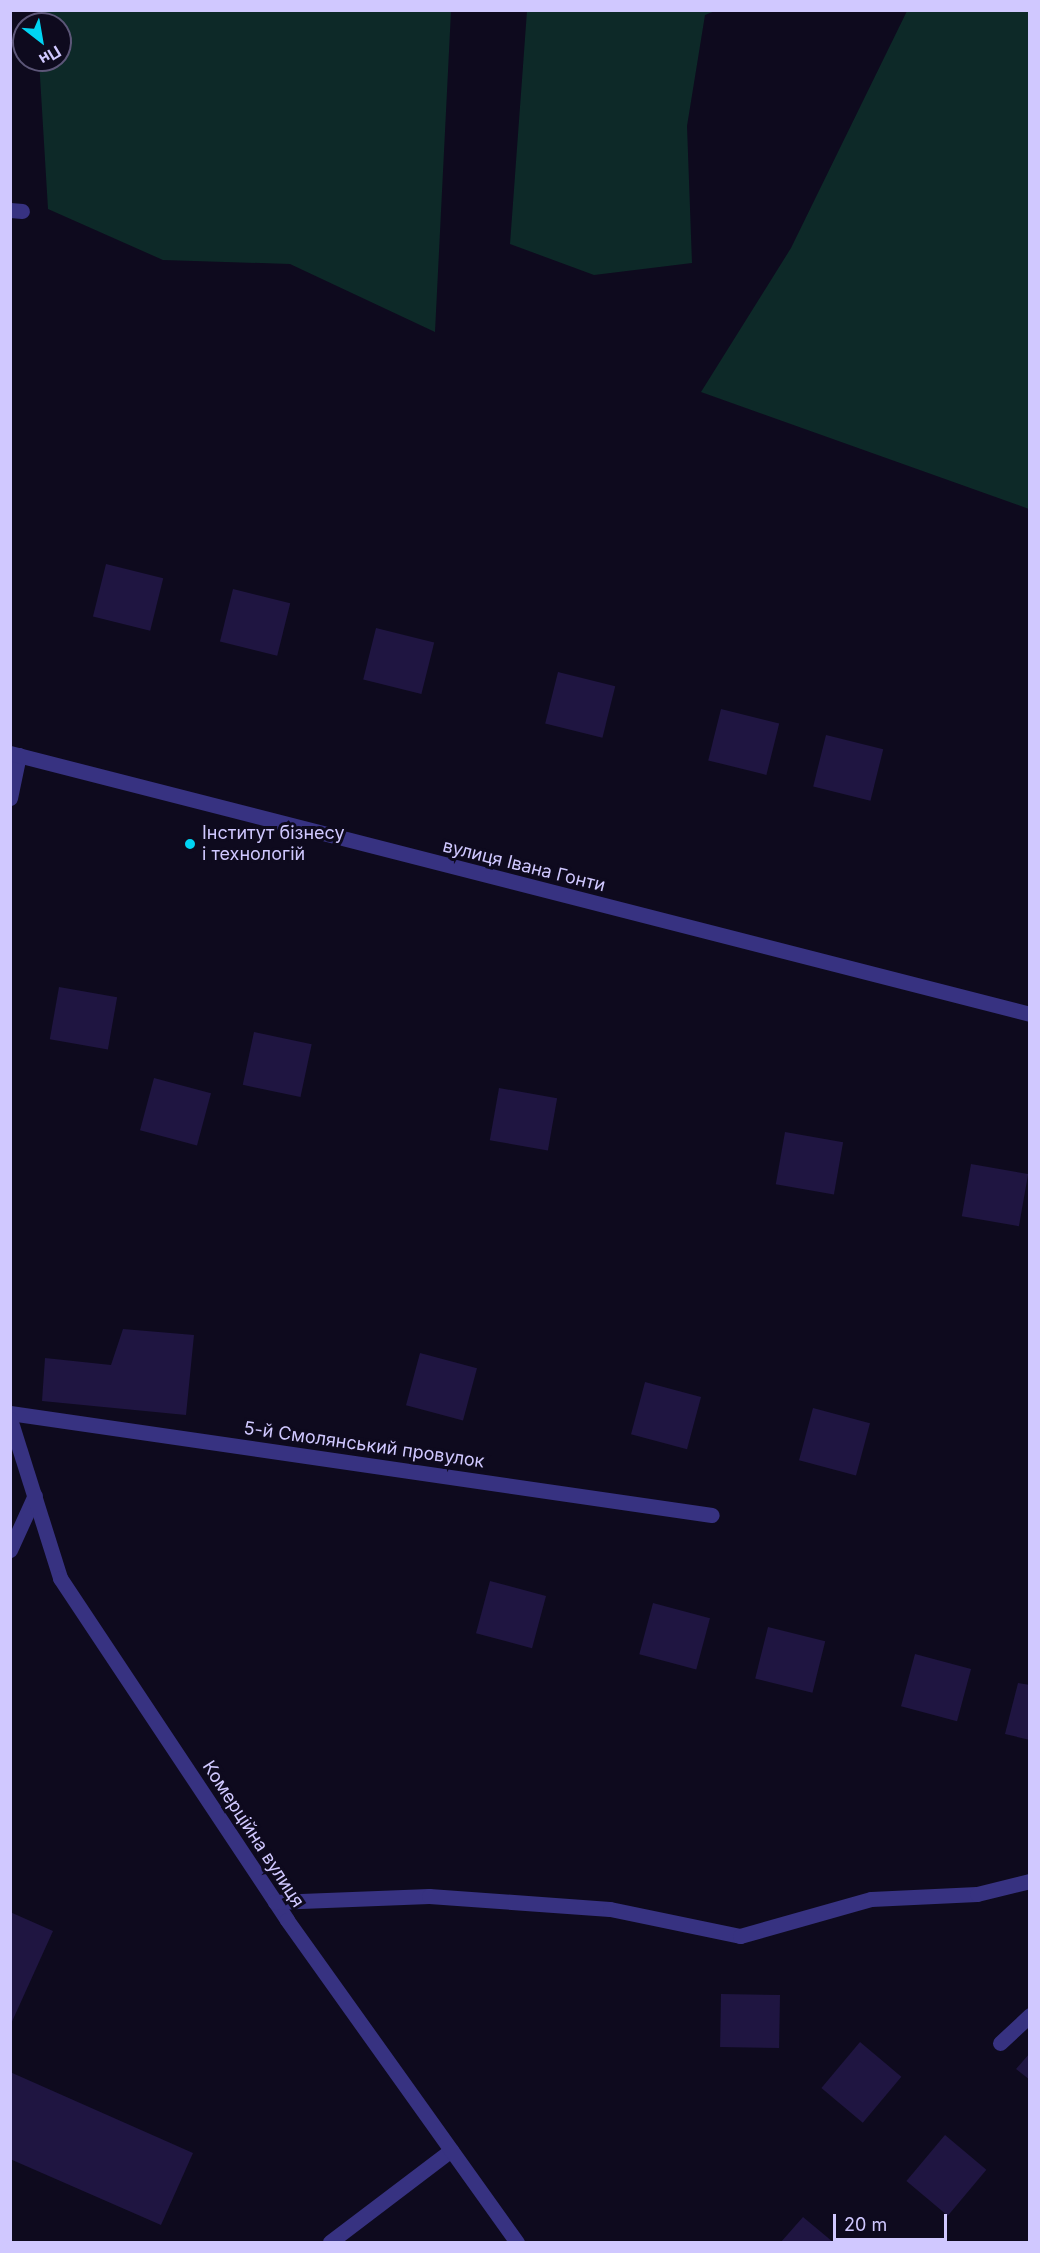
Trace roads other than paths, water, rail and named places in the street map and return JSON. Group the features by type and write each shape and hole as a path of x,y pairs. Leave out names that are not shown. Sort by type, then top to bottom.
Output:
{"street":[{"path":"10,798 15,754"},
{"name":"вулиця Івана Гонти","path":"15,754 1029,1014"},
{"name":"5-й Смолянський провулок","path":"10,1413 712,1515"},
{"name":"Комерційна вулиця","path":"10,1419 60,1578 275,1902 517,2242"},
{"path":"10,1550 35,1495"},
{"path":"275,1902 429,1896 610,1909 740,1935 871,1899 977,1894 1029,1881"},
{"path":"1000,2043 1029,2015"},
{"path":"330,2242 451,2150"}],"place":[{"name":"Інститут бізнесу і технологій","path":"190,844"}]}
